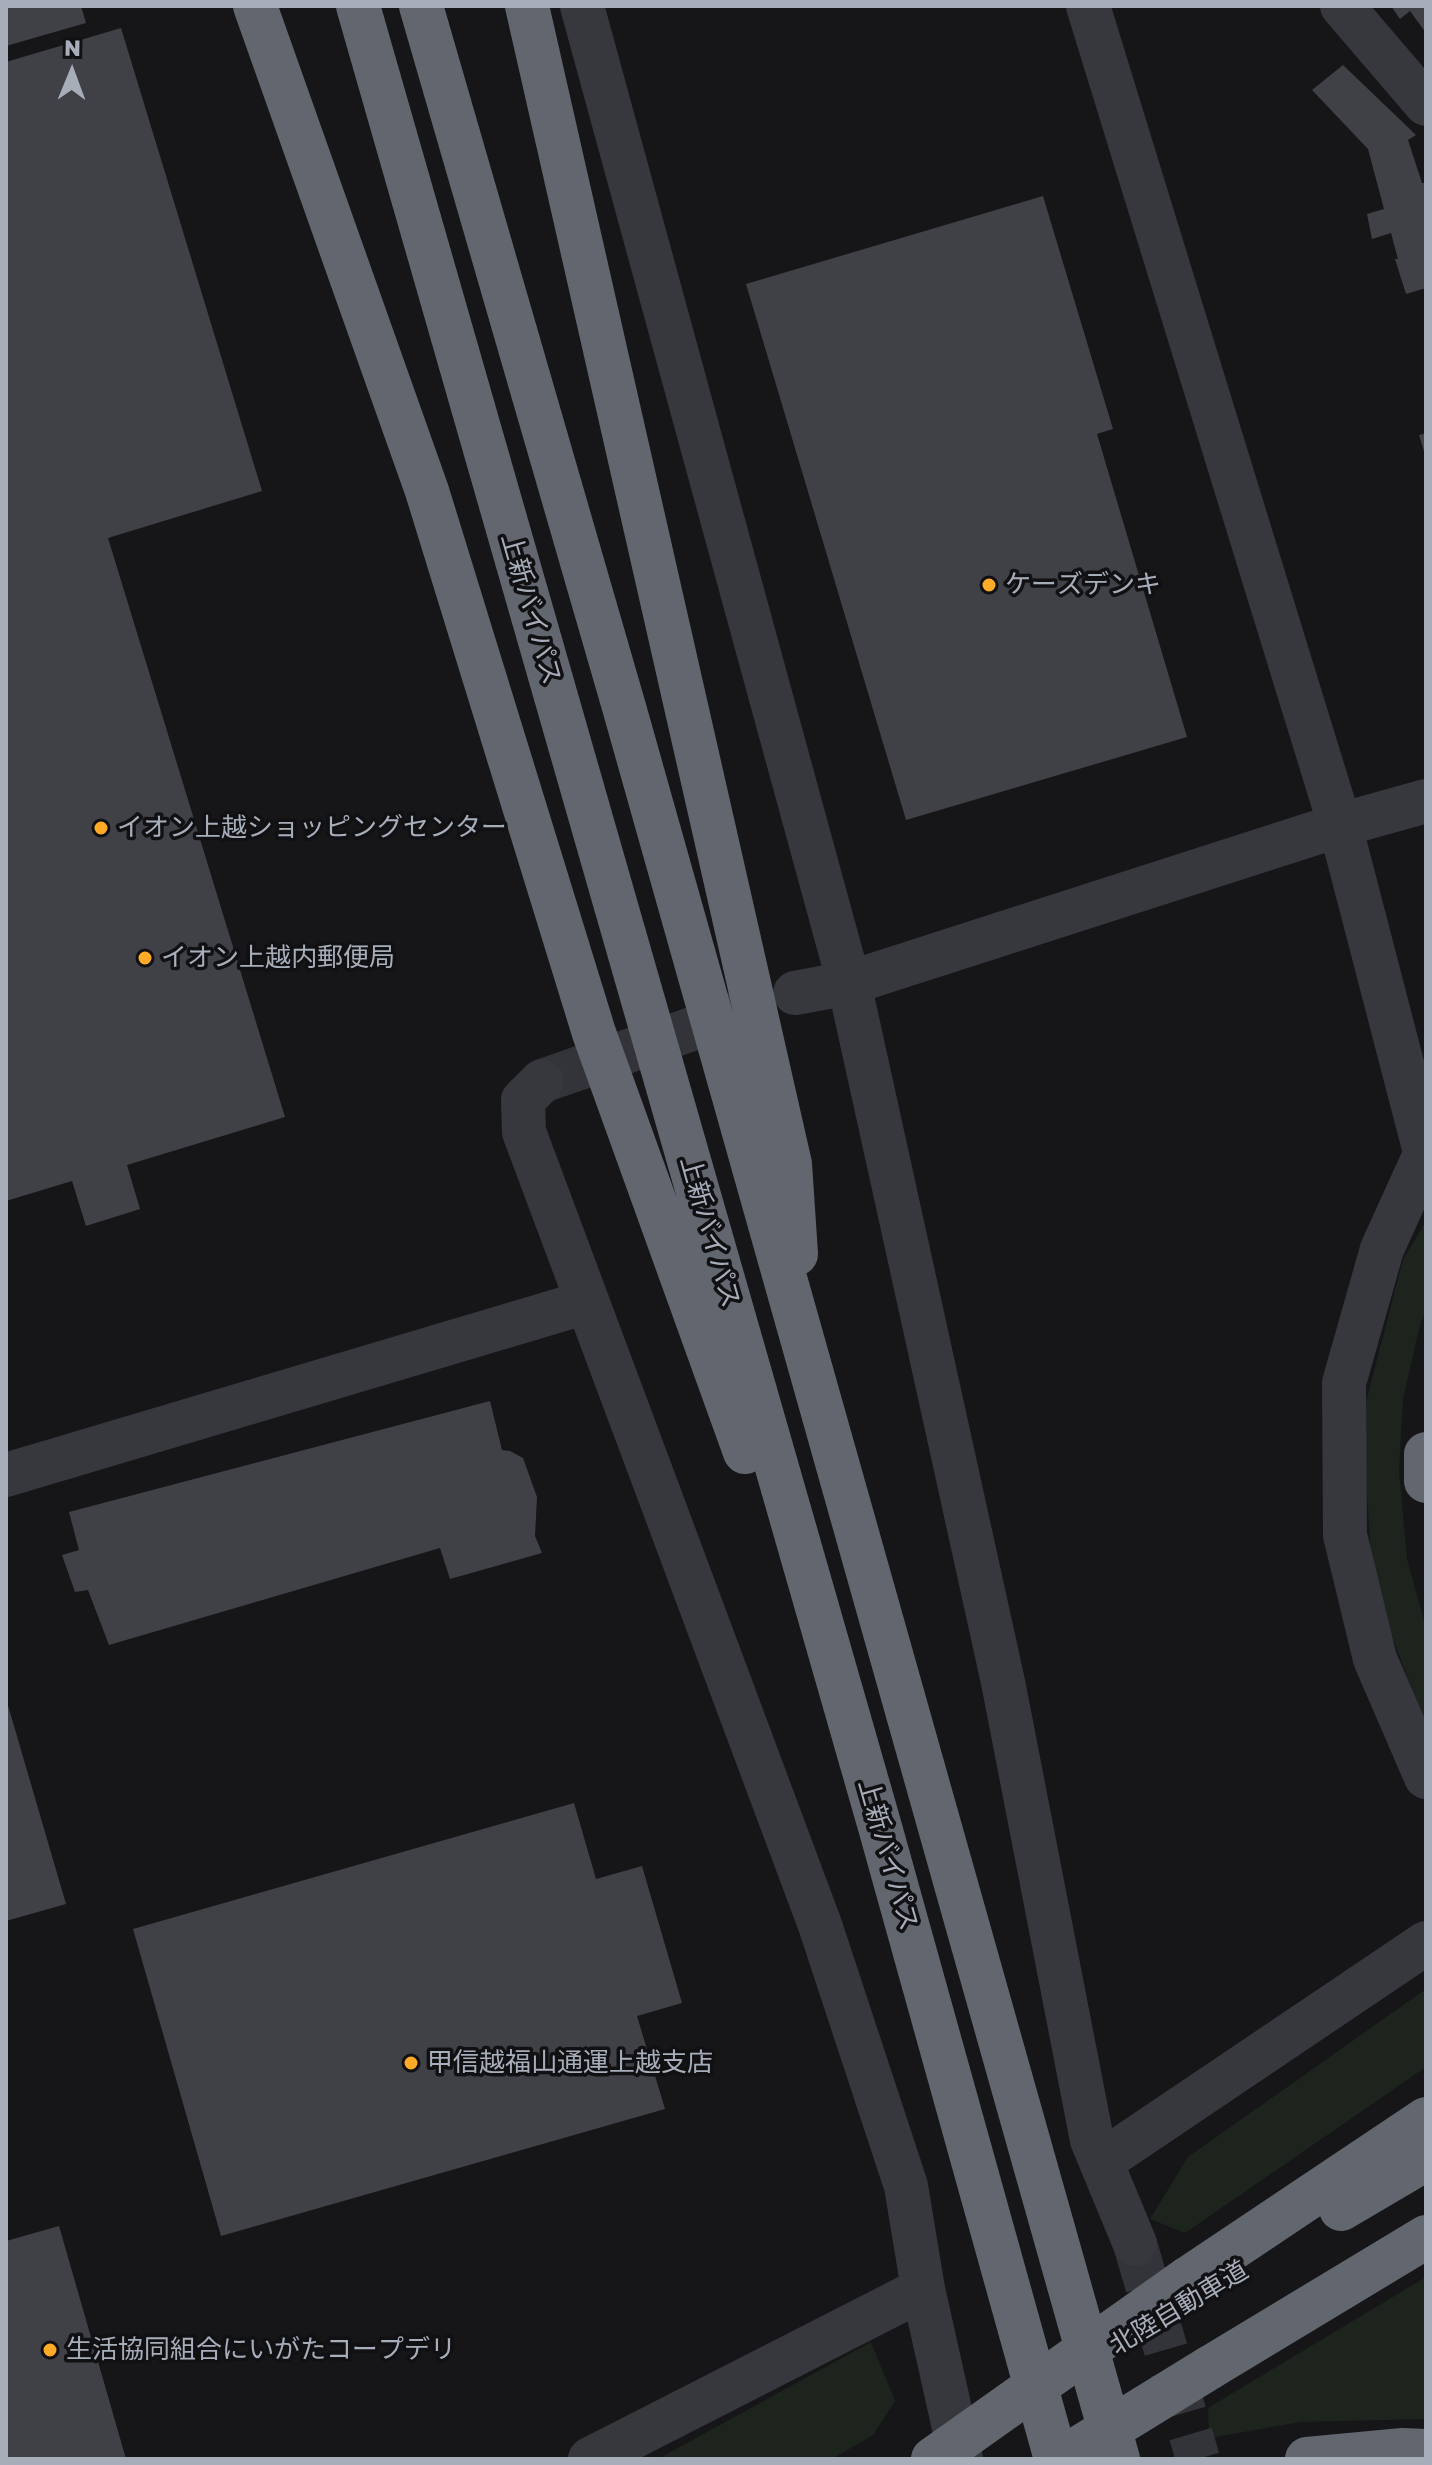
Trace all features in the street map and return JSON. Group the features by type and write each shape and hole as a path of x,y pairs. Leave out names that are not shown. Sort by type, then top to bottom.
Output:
{"highway":[{"path":"255,6 427,491 594,1033 880,1827"},
{"name":"上新バイパス","path":"358,6 1058,2459"},
{"path":"421,6 624,707 1118,2459"},
{"path":"527,6 790,1164 802,1345"},
{"path":"1426,1454 1426,1481"},
{"path":"934,2459 1191,2288 1426,2119"},
{"name":"北陸自動車道","path":"1191,2288 1426,2159"},
{"path":"1058,2459 1426,2237"},
{"path":"1307,2459 1403,2450 1426,2451"}],"street":[{"path":"582,6 849,983 1003,1682 1092,2140 1135,2244"},
{"path":"1088,6 1340,825 1426,1152 1382,1249 1344,1383 1345,1535 1375,1659 1426,1777"},
{"path":"1342,6 1426,104"},
{"path":"795,993 849,983 1340,825 1426,801"},
{"path":"542,1081 523,1100 524,1132 820,1925 906,2186 923,2289 961,2459"},
{"path":"6,1475 587,1302"},
{"path":"1101,2162 1426,1943"},
{"path":"590,2459 923,2289"}],"shaded area":[{"path":"1426,1221 1426,1311 1403,1399 1399,1471 1407,1559 1426,1628 1426,1726 1373,1586 1362,1417 1403,1260"},
{"path":"1426,1989 1426,2067 1185,2233 1150,2219 1188,2157"},
{"path":"1426,2277 1426,2419 1301,2422 1209,2438 1208,2408"},
{"path":"871,2342 895,2401 873,2435 832,2459 658,2459"}],"building":[{"path":"6,6 81,6 86,23 6,46"},
{"path":"1391,6 1426,6 1426,33 1410,11 1400,19"},
{"name":"イオン上越ショッピングセンター","path":"121,28 262,491 108,538 285,1117 127,1165 140,1209 86,1226 72,1181 6,1201 6,62"},
{"path":"1343,65 1416,135 1408,140 1422,183 1426,183 1426,288 1406,294 1391,233 1372,239 1367,214 1384,209 1368,149 1312,90"},
{"name":"ケーズデンキ","path":"1043,196 1113,429 1097,434 1187,737 906,820 746,284"},
{"path":"1426,433 1426,455 1425,455 1419,435"},
{"path":"490,1401 502,1450 523,1458 537,1497 535,1536 542,1553 450,1579 440,1548 109,1645 88,1590 75,1592 62,1555 79,1550 69,1512"},
{"path":"6,1703 66,1904 6,1921"},
{"name":"甲信越福山通運上越支店","path":"574,1803 596,1879 642,1866 682,2003 637,2016 665,2109 221,2236 133,1929"},
{"name":"生活協同組合にいがたコープデリ","path":"59,2226 126,2459 6,2459 6,2241"}],"tunnel":[{"path":"542,1081 747,1010"},
{"path":"1135,2244 1198,2459"}],"place":[{"name":"ケーズデンキ","path":"989,585"},
{"name":"イオン上越ショッピングセンター","path":"101,828"},
{"name":"イオン上越内郵便局","path":"145,958"},
{"name":"甲信越福山通運上越支店","path":"411,2063"},
{"name":"生活協同組合にいがたコープデリ","path":"50,2350"}]}
